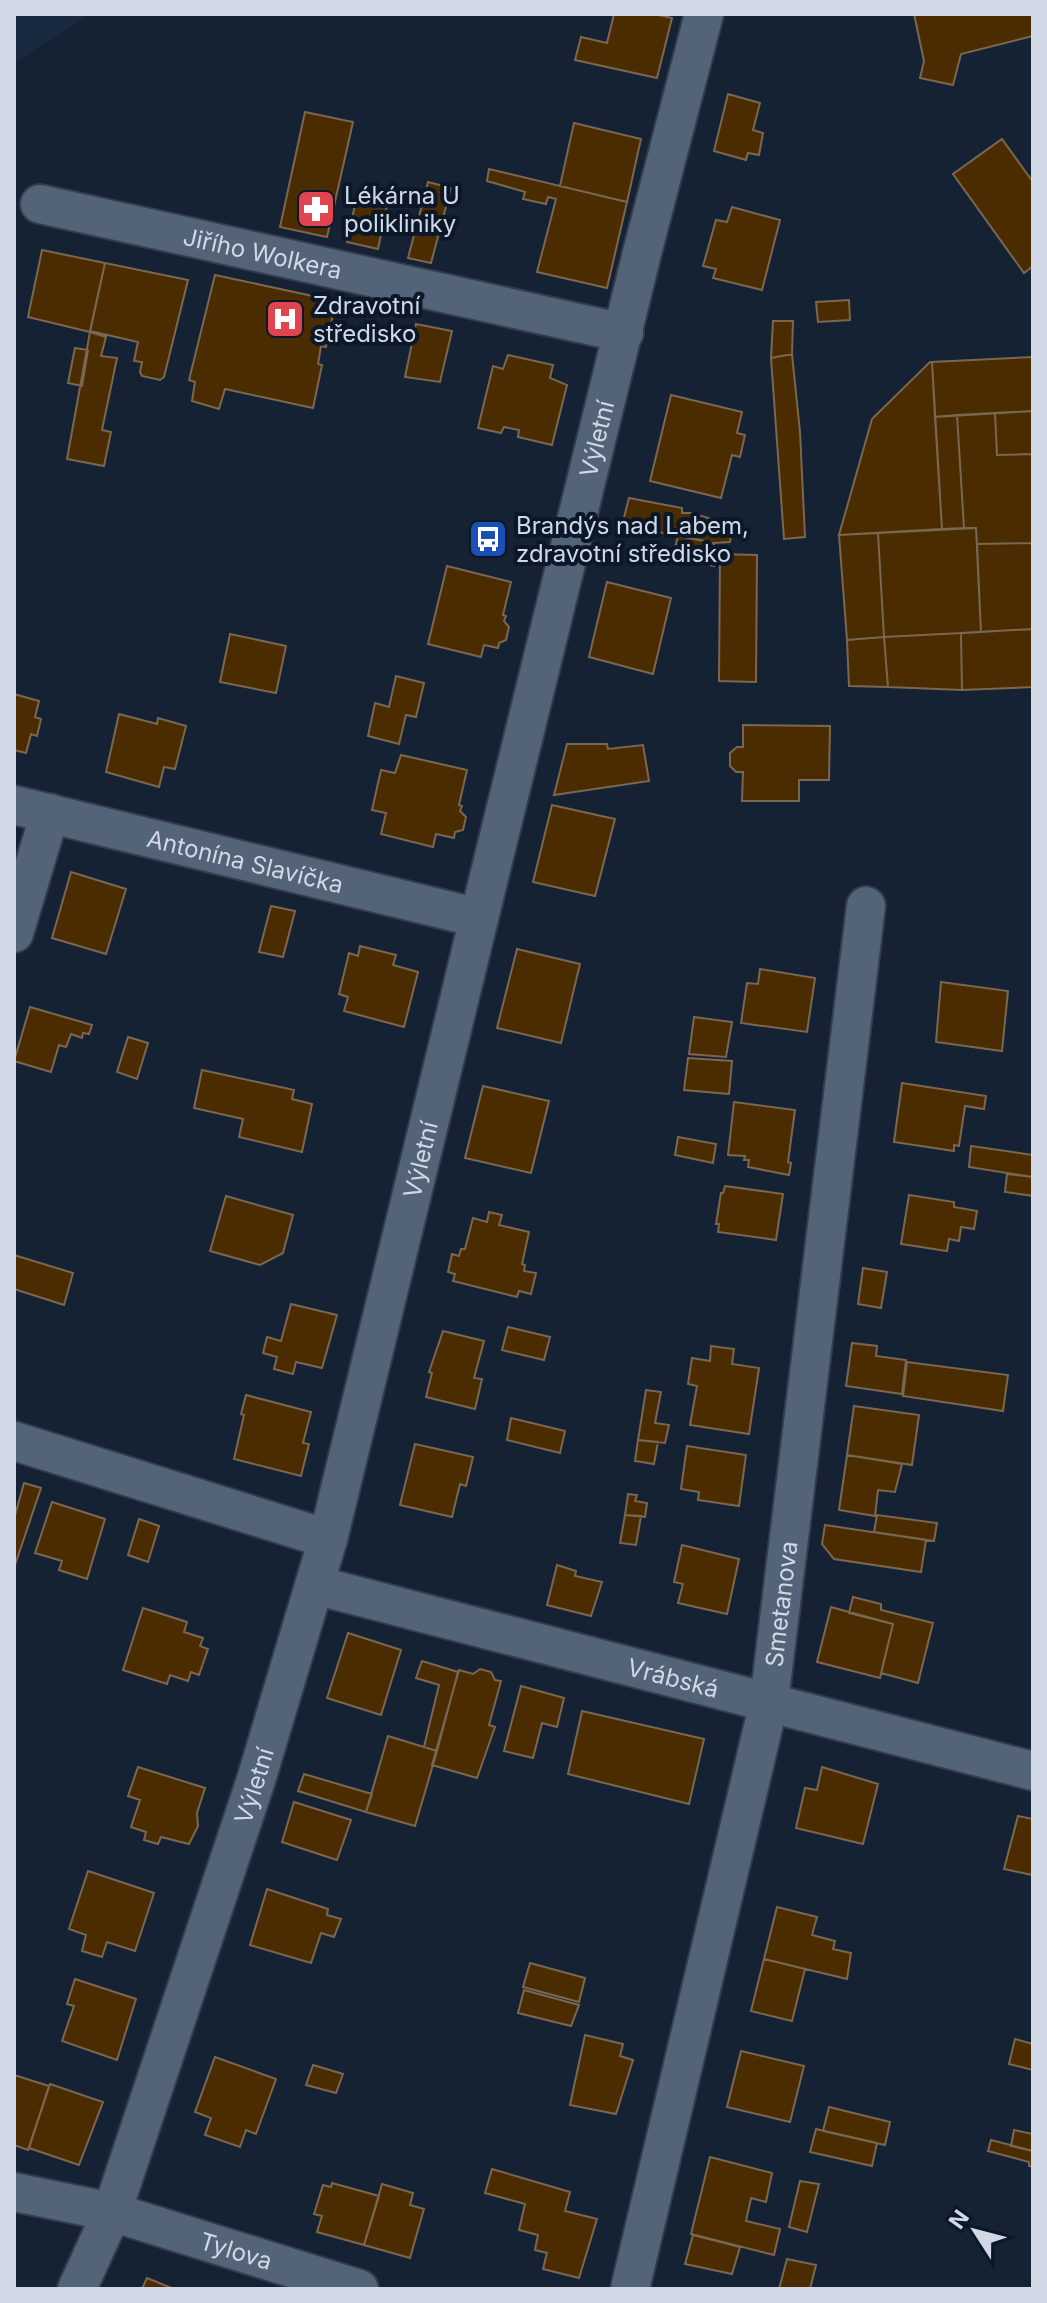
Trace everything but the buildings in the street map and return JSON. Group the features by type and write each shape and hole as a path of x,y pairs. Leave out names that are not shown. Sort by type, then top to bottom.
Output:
{"street":[{"name":"Výletní","path":"77,2289 112,2212 256,1780 328,1539 704,14"},
{"name":"Jiřího Wolkera","path":"40,204 624,333"},
{"name":"Antonína Slavíčka","path":"14,805 479,918"},
{"path":"14,933 50,813"},
{"name":"Smetanova","path":"630,2289 769,1702 866,906"},
{"path":"14,1441 328,1539"},
{"name":"Vrábská","path":"315,1585 1033,1771"},
{"name":"Tylova","path":"14,2192 112,2212 359,2289"}],"shaded area":[{"path":"14,14 91,14 14,63"}],"place":[{"name":"Lékárna U polikliniky","path":"316,209"},
{"name":"Zdravotní středisko","path":"285,319"},
{"name":"Brandýs nad Labem, zdravotní středisko","path":"488,539"}]}
